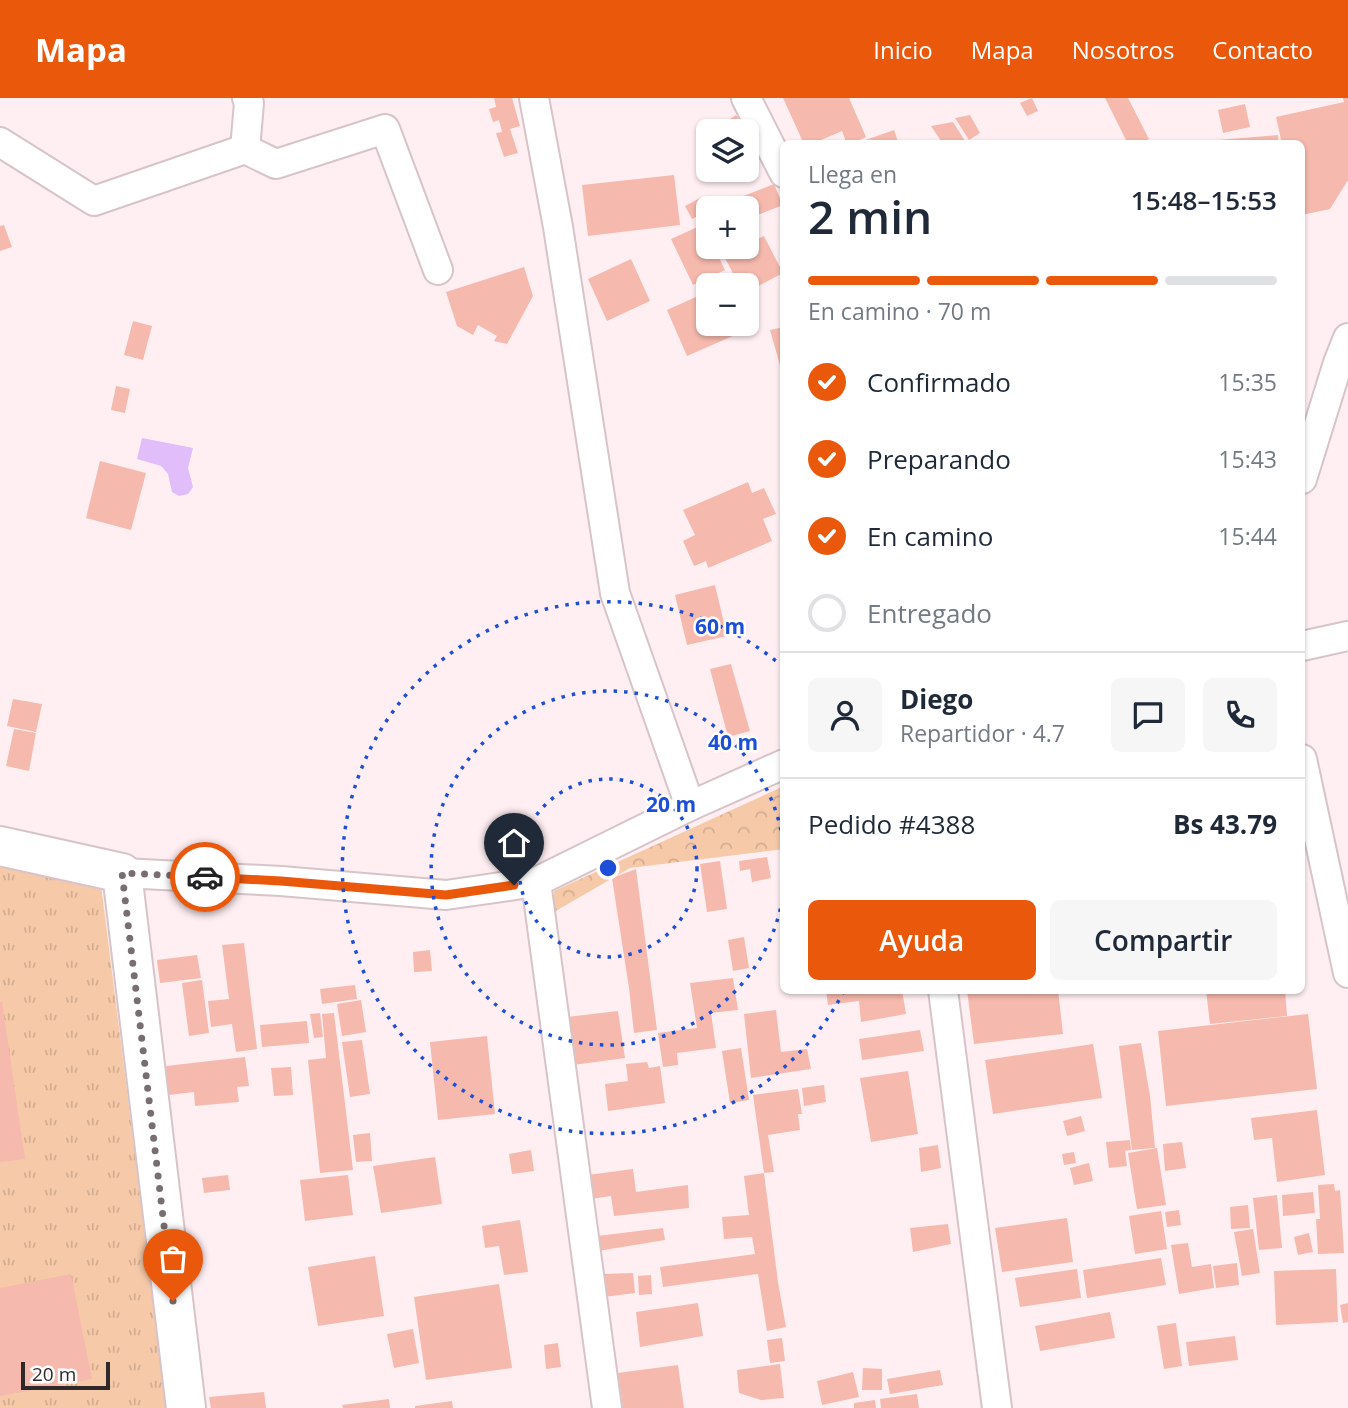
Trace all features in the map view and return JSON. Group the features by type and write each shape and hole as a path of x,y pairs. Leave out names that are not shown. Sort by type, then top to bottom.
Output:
{"street":[{"path":"245,149 249,103 247,98"},
{"path":"534,98 558,227 615,593 690,806"},
{"path":"746,98 780,165"},
{"path":"0,142 94,201 245,149 276,164 385,129 438,270"},
{"path":"1305,469 1348,338"},
{"path":"1305,645 1348,636"},
{"path":"0,846 122,873 281,881 446,895 536,882 690,806 780,766"},
{"path":"1305,772 1347,959"},
{"path":"122,873 186,1408"},
{"path":"536,882 607,1408"},
{"path":"944,994 997,1408"}],"green space":[{"path":"780,788 780,849 630,868 554,912 554,891"},
{"path":"0,861 101,885 167,1408 0,1408"}],"shaded area":[{"path":"142,438 193,448 188,468 193,487 188,494 179,496 172,492 168,474 161,466 137,459"}],"building":[{"path":"494,98 512,98 520,126 510,129 518,153 504,157 496,133 502,132 499,120 493,122 489,109 496,107"},
{"path":"783,98 849,98 866,137 845,140 842,131 821,140 802,140"},
{"path":"1032,98 1038,111 1027,116 1020,103"},
{"path":"1105,98 1128,98 1149,139 1126,140"},
{"path":"1343,98 1348,98 1348,180 1330,209 1305,214 1305,140 1281,140 1276,117 1344,102"},
{"path":"1245,104 1250,127 1223,133 1218,110"},
{"path":"970,115 980,133 969,140 955,118"},
{"path":"953,122 964,140 940,140 931,126"},
{"path":"894,130 898,140 866,140"},
{"path":"1278,135 1279,140 1219,140"},
{"path":"674,175 680,225 588,236 582,185"},
{"path":"774,184 780,198 780,206 759,214 759,196 744,196"},
{"path":"696,200 696,217 692,219 685,206"},
{"path":"4,225 12,247 0,251 0,226"},
{"path":"696,228 696,259 720,259 725,270 719,273 696,273 696,284 693,285 671,239"},
{"path":"764,236 780,267 780,275 759,286 759,273 733,273 726,259 759,259 759,238"},
{"path":"631,259 650,301 607,321 588,279"},
{"path":"524,267 533,296 507,344 494,341 497,336 478,325 473,335 457,326 446,292"},
{"path":"696,297 696,336 733,336 687,356 667,310"},
{"path":"133,321 152,326 143,360 124,355"},
{"path":"780,328 780,365 770,330"},
{"path":"116,386 130,389 125,413 111,410"},
{"path":"100,461 146,473 131,530 86,518"},
{"path":"748,482 752,493 764,488 776,514 763,519 772,541 708,568 706,561 694,566 683,541 695,535 683,510"},
{"path":"715,585 727,636 687,645 675,595"},
{"path":"731,664 750,731 728,737 710,669"},
{"path":"13,699 42,704 36,732 7,726"},
{"path":"14,729 36,733 29,771 6,766"},
{"path":"767,857 771,878 752,882 750,869 740,871 739,861"},
{"path":"720,861 727,909 707,912 700,864"},
{"path":"636,869 657,1030 634,1033 612,878"},
{"path":"744,937 749,968 733,971 728,940"},
{"path":"244,943 257,1049 236,1052 232,1024 211,1027 208,1001 229,999 222,945"},
{"path":"430,950 432,971 414,972 413,952"},
{"path":"197,955 201,978 160,983 157,960"},
{"path":"733,978 738,1010 711,1013 716,1048 677,1053 678,1065 663,1067 658,1033 697,1028 690,983"},
{"path":"202,980 209,1033 189,1036 182,983"},
{"path":"355,985 357,999 322,1004 320,989"},
{"path":"827,994 903,994 906,1014 861,1022 859,1001 828,1005"},
{"path":"968,994 1058,994 1063,1034 974,1044"},
{"path":"1206,994 1285,994 1287,1016 1210,1024"},
{"path":"361,1000 366,1032 342,1036 337,1004"},
{"path":"0,1002 25,1159 0,1162"},
{"path":"776,1010 781,1052 807,1049 811,1069 751,1078 744,1014"},
{"path":"618,1011 625,1058 573,1065 567,1017"},
{"path":"320,1013 323,1037 314,1038 310,1014"},
{"path":"334,1013 353,1170 320,1173 308,1060 326,1058 322,1014"},
{"path":"1308,1014 1317,1089 1166,1106 1158,1031"},
{"path":"307,1021 309,1043 262,1047 260,1025"},
{"path":"920,1030 924,1051 862,1060 859,1039"},
{"path":"487,1036 495,1114 438,1120 430,1042"},
{"path":"362,1040 370,1094 350,1097 342,1042"},
{"path":"1141,1043 1155,1148 1132,1150 1119,1046"},
{"path":"1093,1044 1102,1098 993,1114 985,1060"},
{"path":"741,1048 749,1100 730,1103 722,1051"},
{"path":"245,1057 249,1086 237,1087 239,1102 195,1106 194,1092 169,1095 166,1066"},
{"path":"647,1062 649,1068 660,1066 665,1103 608,1111 605,1084 628,1081 626,1064"},
{"path":"291,1067 293,1095 274,1096 271,1068"},
{"path":"908,1071 918,1134 871,1142 860,1078"},
{"path":"824,1085 826,1102 804,1106 802,1088"},
{"path":"798,1089 802,1114 798,1114 800,1130 768,1135 774,1172 764,1173 753,1095"},
{"path":"1317,1110 1325,1175 1277,1182 1272,1138 1254,1140 1251,1118"},
{"path":"1081,1116 1085,1131 1067,1136 1063,1121"},
{"path":"370,1133 372,1161 356,1162 353,1135"},
{"path":"1130,1140 1131,1150 1125,1151 1127,1166 1109,1168 1106,1142"},
{"path":"1182,1142 1186,1168 1165,1171 1163,1144"},
{"path":"938,1145 941,1168 921,1172 919,1148"},
{"path":"1157,1148 1166,1205 1137,1209 1128,1153"},
{"path":"531,1150 534,1171 512,1174 509,1154"},
{"path":"1074,1152 1076,1163 1064,1165 1062,1154"},
{"path":"435,1157 442,1204 381,1213 373,1166"},
{"path":"1089,1163 1093,1181 1074,1185 1070,1168"},
{"path":"633,1169 636,1192 688,1185 689,1208 614,1216 611,1196 591,1199 588,1175"},
{"path":"764,1173 786,1327 767,1331 758,1274 663,1287 660,1267 755,1254 752,1237 724,1239 722,1217 749,1215 744,1176"},
{"path":"228,1175 230,1190 204,1193 202,1178"},
{"path":"348,1175 353,1215 305,1221 300,1180"},
{"path":"1334,1184 1335,1191 1340,1190 1344,1253 1318,1254 1318,1185"},
{"path":"1313,1192 1315,1213 1283,1216 1282,1195"},
{"path":"1277,1195 1282,1248 1259,1250 1253,1198"},
{"path":"1248,1205 1250,1228 1231,1229 1230,1207"},
{"path":"1179,1210 1181,1225 1167,1227 1165,1212"},
{"path":"1161,1211 1167,1249 1135,1254 1129,1216"},
{"path":"1067,1218 1073,1262 1002,1272 995,1228"},
{"path":"520,1220 528,1272 504,1275 499,1246 485,1248 482,1226"},
{"path":"948,1224 951,1244 913,1252 910,1228"},
{"path":"663,1228 665,1240 598,1251 597,1236"},
{"path":"1253,1229 1260,1273 1242,1276 1234,1232"},
{"path":"1309,1233 1313,1252 1298,1255 1294,1237"},
{"path":"1188,1243 1192,1267 1211,1264 1214,1288 1179,1294 1171,1245"},
{"path":"375,1256 384,1316 318,1326 308,1267"},
{"path":"1161,1258 1166,1285 1087,1298 1083,1270"},
{"path":"1237,1263 1239,1285 1216,1288 1213,1266"},
{"path":"1077,1269 1081,1298 1020,1307 1015,1278"},
{"path":"1336,1269 1338,1322 1276,1325 1274,1271"},
{"path":"633,1273 635,1293 604,1297 602,1274"},
{"path":"71,1274 92,1379 0,1396 0,1288"},
{"path":"651,1275 652,1294 639,1295 638,1276"},
{"path":"499,1284 512,1368 426,1380 414,1297"},
{"path":"698,1303 703,1336 640,1347 636,1312"},
{"path":"1348,1303 1348,1322 1343,1323 1340,1305"},
{"path":"1110,1312 1115,1338 1040,1351 1035,1326"},
{"path":"1176,1323 1182,1366 1164,1369 1157,1326"},
{"path":"413,1329 419,1363 394,1368 387,1334"},
{"path":"1235,1336 1238,1360 1189,1366 1186,1342"},
{"path":"782,1338 785,1361 770,1363 767,1340"},
{"path":"558,1343 561,1367 546,1369 544,1345"},
{"path":"780,1364 784,1398 761,1400 739,1393 737,1370"},
{"path":"678,1365 684,1408 623,1408 618,1373"},
{"path":"863,1368 882,1369 882,1390 862,1390"},
{"path":"940,1370 943,1385 890,1394 887,1379"},
{"path":"853,1372 859,1397 822,1405 817,1381"},
{"path":"264,1392 266,1408 211,1408 209,1397"},
{"path":"917,1394 919,1408 881,1408 880,1399"},
{"path":"389,1399 390,1408 343,1408 342,1405"},
{"path":"875,1400 876,1408 854,1408 854,1403"},
{"path":"452,1401 453,1408 415,1408 415,1406"}],"way so far":[{"path":"173,1301 122,873 205,877"}],"route":[{"path":"205,877 446,895 514,885"}]}
